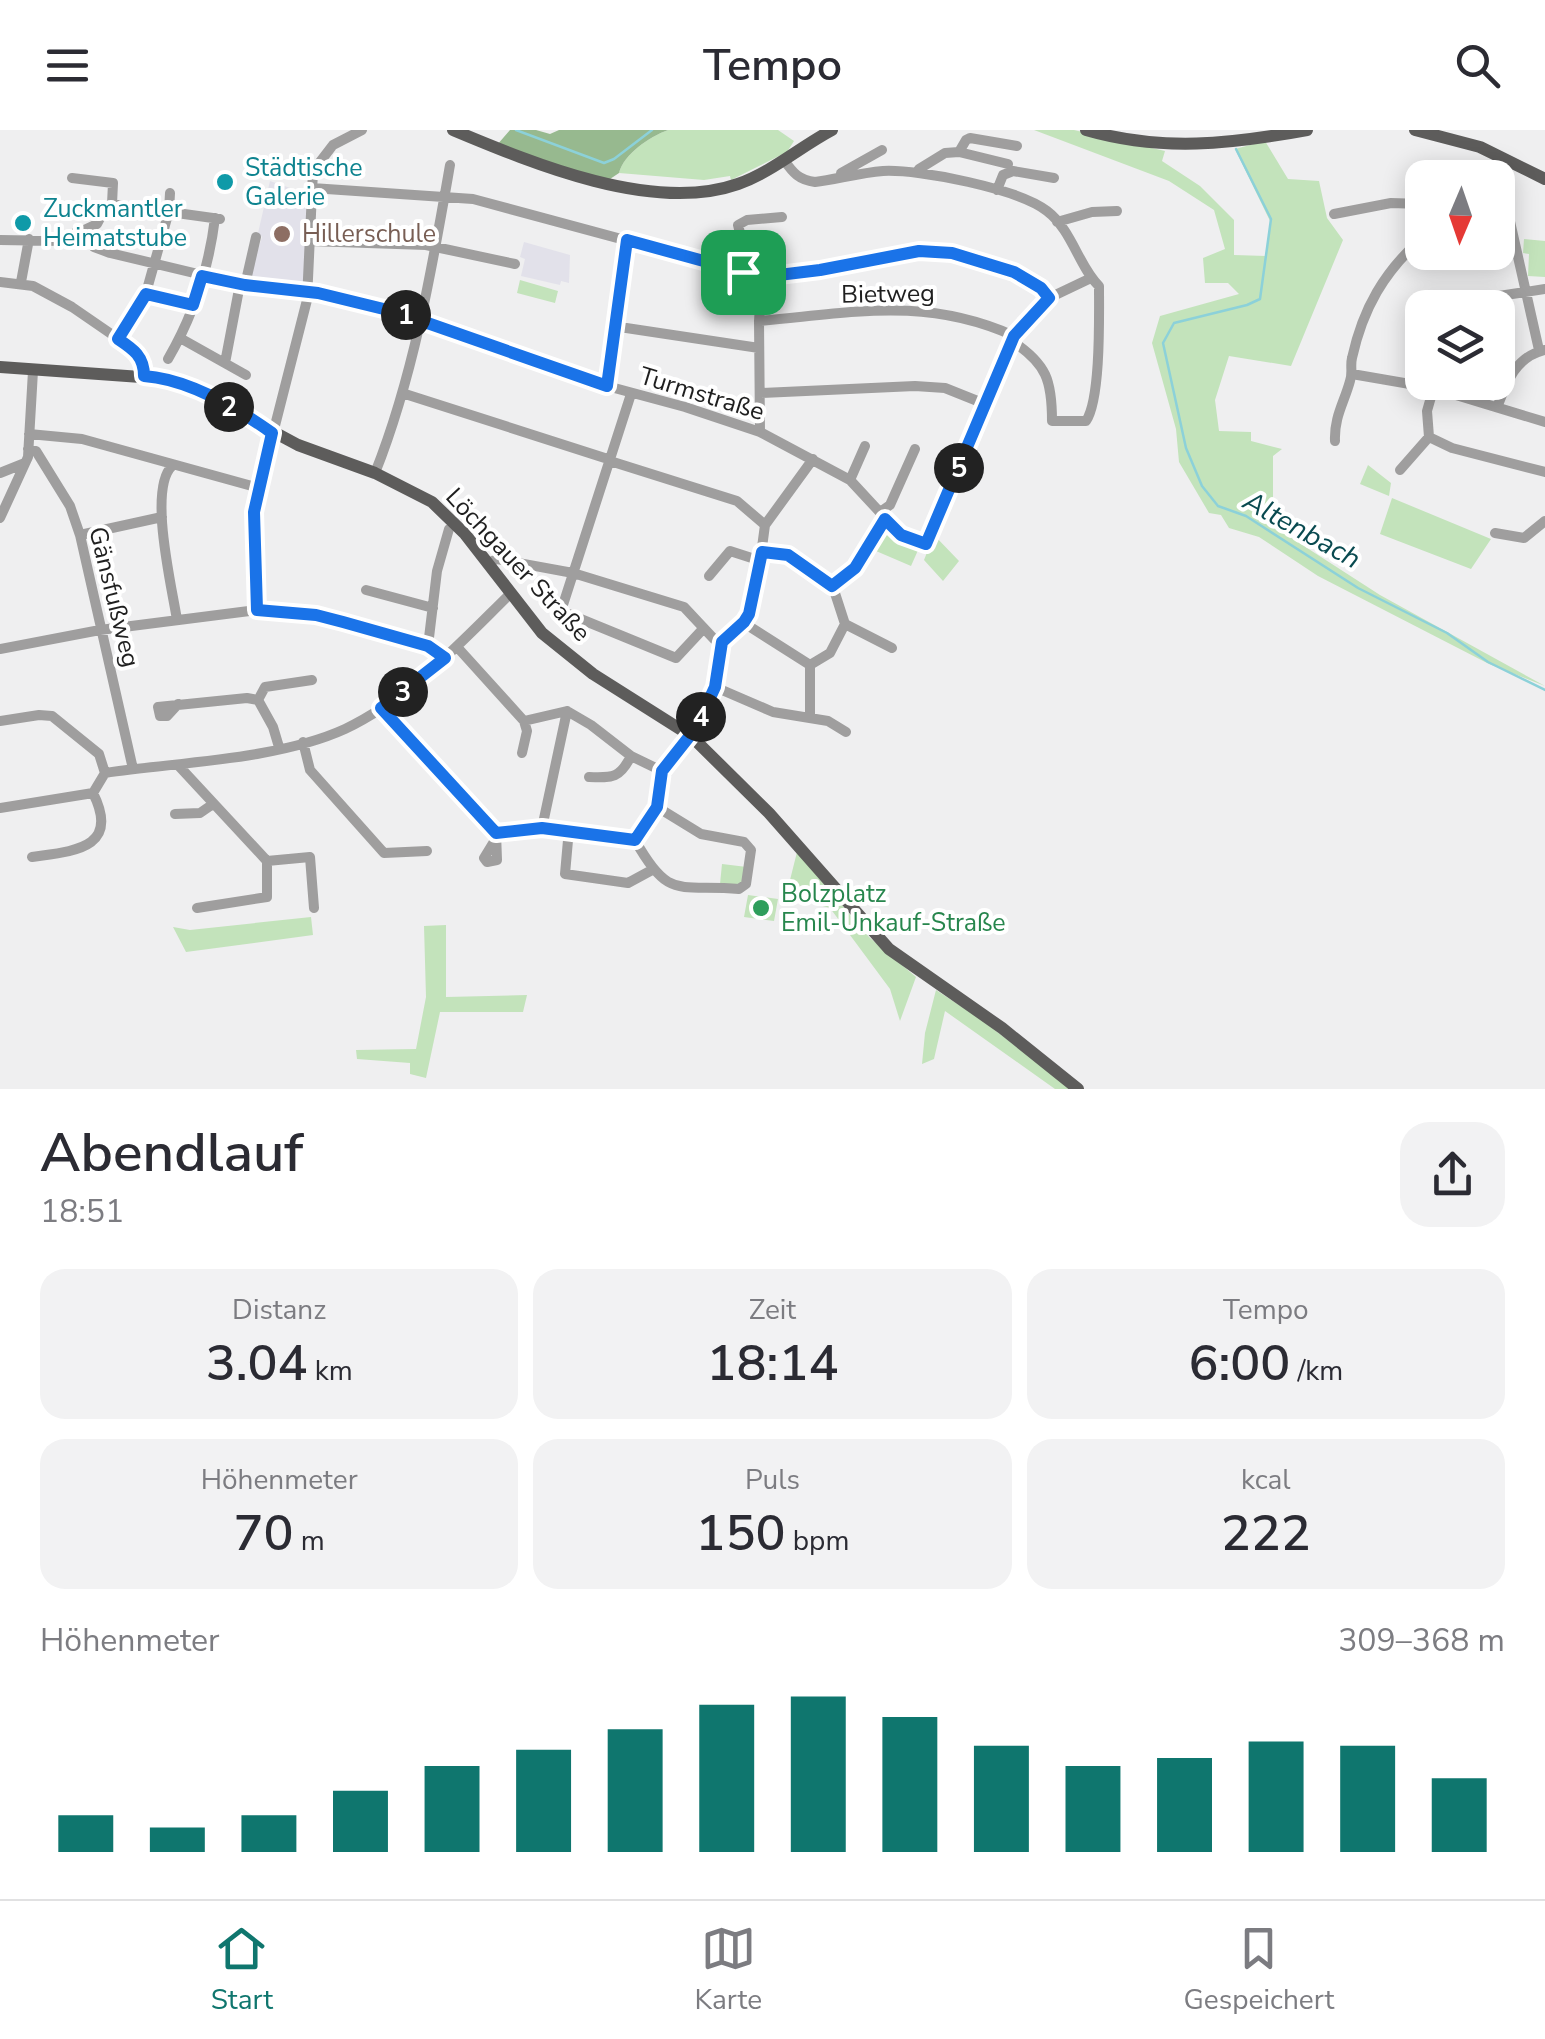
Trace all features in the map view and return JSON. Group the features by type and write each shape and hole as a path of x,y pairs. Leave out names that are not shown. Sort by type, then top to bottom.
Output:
{"main road":[{"path":"454,130 536,165 574,176 672,192 728,187 784,160 832,130"},
{"path":"1086,130 1172,146 1235,143 1307,130"},
{"path":"1416,130 1480,147 1545,178"},
{"name":"Löchgauer Straße","path":"0,370 159,377 192,388 298,445 375,473 432,502 465,534 557,647 690,736 769,813 889,948 1002,1028 1078,1089"}],"street":[{"path":"257,610 254,512 307,291 313,171 335,135 362,130"},
{"path":"959,152 970,138 1017,146"},
{"path":"842,178 841,173 882,150"},
{"path":"918,173 918,169 945,153 959,152 1008,164"},
{"path":"762,394 916,386 945,388 985,404 1013,339 1049,298 1091,278 1057,222 1048,211 1030,202 997,190 918,173 883,171 804,181 793,174 784,160"},
{"path":"375,473 387,447 419,320 450,164"},
{"path":"997,190 1003,176 1013,172 1054,178"},
{"path":"72,178 112,183 112,204"},
{"path":"312,188 473,199 762,277 919,251 952,253 1014,272 1041,288 1049,298"},
{"path":"118,339 146,294 169,211 170,193"},
{"path":"1334,214 1405,203"},
{"path":"0,240 52,242 101,220 106,206 112,204 218,218 193,305 168,359"},
{"path":"1057,222 1092,212 1116,211"},
{"path":"743,272 746,256 738,225 747,220 782,217"},
{"name":"Turmstraße","path":"77,231 100,250 242,284 307,291 419,320 607,386 685,406 760,432 850,480 901,535 926,544 985,404"},
{"path":"221,361 256,237"},
{"path":"21,282 29,239"},
{"path":"309,240 434,246 515,264"},
{"path":"607,386 627,240"},
{"path":"1498,406 1508,378 1524,360 1542,350 1515,241"},
{"path":"1335,441 1338,410 1352,374 1350,363 1364,313 1383,278 1405,255"},
{"path":"760,432 758,322 762,277"},
{"name":"Bietweg","path":"758,322 915,310 968,318 1013,339 1048,374 1052,421 1079,422 1091,413 1096,369 1100,286 1091,278"},
{"path":"0,282 21,282 43,291 118,339 136,351 144,364 144,376"},
{"path":"1515,292 1545,289"},
{"path":"146,294 193,305"},
{"path":"613,326 759,348"},
{"path":"180,338 246,376"},
{"path":"0,518 26,463 33,371"},
{"path":"1352,374 1405,381"},
{"path":"632,394 562,611 676,658 704,629"},
{"path":"400,398 737,501 765,525"},
{"path":"1400,470 1430,436 1430,400"},
{"path":"1480,400 1545,422"},
{"path":"280,412 286,435 298,445"},
{"path":"30,434 82,439 259,488"},
{"path":"1430,436 1452,448 1545,472"},
{"path":"850,480 865,446"},
{"path":"832,586 855,568 914,449"},
{"name":"Gänsfußweg","path":"28,450 36,452 70,506 80,535 133,769"},
{"path":"635,840 657,807 662,771 690,736 715,687 722,642 744,622 756,592 765,525 814,459"},
{"path":"0,474 26,463"},
{"path":"172,466 163,486 162,516 177,620"},
{"path":"80,535 162,516"},
{"path":"1496,533 1524,538 1545,521"},
{"path":"428,646 437,571 449,529"},
{"path":"709,576 730,552 762,557 788,555 832,586 845,624 892,648"},
{"path":"488,563 498,559 573,573 684,607 722,642"},
{"path":"366,590 433,608"},
{"path":"105,773 278,747 343,730 381,708 458,648 510,594"},
{"path":"0,649 100,630 257,610 316,615 428,646 445,658"},
{"path":"744,622 810,665"},
{"path":"810,665 830,653 845,624"},
{"path":"458,648 524,721 528,732 522,753"},
{"path":"810,665 810,717"},
{"path":"258,700 265,687 312,680"},
{"path":"715,687 773,712 828,721 846,732"},
{"path":"178,704 258,700 274,727 278,747"},
{"path":"381,708 495,836 542,828 635,840"},
{"path":"524,721 567,711 592,724 631,756 662,771"},
{"path":"542,828 567,711"},
{"path":"0,721 52,716 99,754 105,773 93,793 0,808"},
{"path":"303,742 310,770 384,853 427,851"},
{"path":"589,777 614,778 622,774 631,756"},
{"path":"178,765 267,861 268,897 198,908"},
{"path":"32,856 80,850 97,837 101,827 93,793"},
{"path":"174,814 200,813 213,804"},
{"path":"635,840 652,870 678,887 739,889 746,884 751,850 744,842 701,834 657,807"},
{"path":"569,829 564,874 628,883 652,870"},
{"path":"267,861 310,857 314,908"}],"shaded area":[{"name":"Hillerschule","path":"270,181 307,190 304,286 249,278 262,237 258,233"},
{"path":"524,242 570,255 569,283 561,281 560,285 521,276"}],"green space":[{"path":"510,130 550,134 559,130 668,130 638,147 610,179 578,174 497,145"},
{"path":"668,130 778,130 794,141 787,152 731,180 730,176 704,180 619,173 638,147"},
{"path":"1034,130 1074,130 1165,151 1162,161 1200,186 1234,220 1234,255 1266,256 1271,223 1235,149 1265,141 1288,179 1319,181 1327,218 1343,240 1291,366 1229,356 1215,400 1219,431 1251,432 1251,441 1282,449 1273,456 1273,526 1380,595 1545,686 1489,664 1318,576 1259,537 1229,528 1221,515 1209,513 1179,462 1176,429 1152,343 1160,316 1239,294 1228,283 1205,283 1203,258 1225,249 1214,210 1169,181"},
{"path":"1524,239 1545,241 1545,277 1528,276 1529,254 1523,253"},
{"path":"520,280 558,291 555,303 517,293"},
{"path":"1368,465 1391,483 1389,496 1360,484"},
{"path":"1392,498 1491,539 1471,569 1380,534"},
{"path":"884,533 919,548 911,566 876,551"},
{"path":"934,535 959,561 943,581 924,560"},
{"path":"797,852 869,937 916,977 900,1021 890,989 830,908 786,896"},
{"path":"722,864 747,867 745,881 738,887 720,884"},
{"name":"Bolzplatz Emil-Unkauf-Straße","path":"748,895 778,899 774,921 744,917"},
{"path":"311,917 313,935 186,952 173,927 190,930"},
{"path":"446,925 446,997 527,995 523,1012 440,1012 426,1078 410,1074 410,1063 357,1059 356,1050 416,1049 426,997 424,926"},
{"path":"936,990 1071,1089 1055,1089 945,1011 934,1059 922,1064"}],"waterway":[{"path":"516,130 604,163 652,130"},
{"name":"Altenbach","path":"1236,149 1271,219 1260,299 1174,323 1163,343 1186,448 1202,486 1218,506 1246,516 1358,588 1447,633 1488,662 1545,690"}],"place":[{"name":"Städtische Galerie","path":"225,182"},
{"name":"Zuckmantler Heimatstube","path":"23,223"},
{"name":"Hillerschule","path":"282,234"},
{"name":"Bolzplatz Emil-Unkauf-Straße","path":"761,908"}],"route":[{"path":"627,240 743,272 762,277 782,276 919,251 952,253 986,260 1014,272 1041,288 1049,298 1014,336 926,544 901,535 885,519 855,568 832,586 788,555 762,552 749,614 722,642 715,687 696,728 662,771 657,807 635,840 569,829 496,833 381,708 445,658 428,646 316,615 257,610 254,512 272,433 192,388 144,376 144,364 136,351 118,339 146,294 193,305 202,276 318,293 396,312 607,386 627,240"}]}
